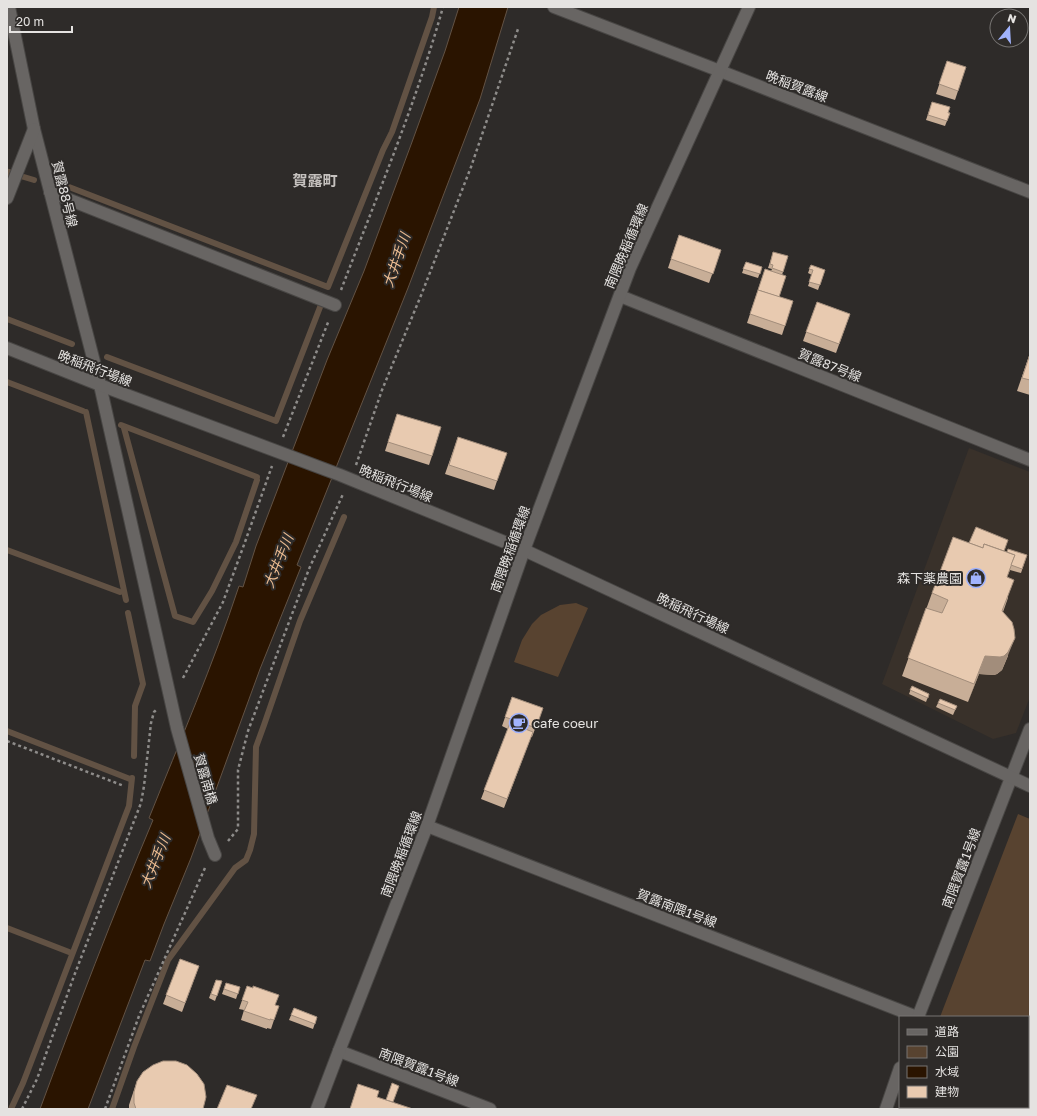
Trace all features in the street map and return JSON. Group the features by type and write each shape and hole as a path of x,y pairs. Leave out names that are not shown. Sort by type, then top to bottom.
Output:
{"street":[{"name":"賀露88号線","path":"9,7 34,128 100,386 172,700"},
{"name":"晩稲賀露線","path":"555,7 1030,192"},
{"name":"南隈晩稲循環線","path":"317,1109 427,826 524,550 630,268 749,7"},
{"path":"7,198 34,128"},
{"path":"50,192 335,305"},
{"name":"賀露87号線","path":"620,296 1030,460"},
{"name":"晩稲飛行場線","path":"7,348 100,386 345,478 524,550 1030,786"},
{"name":"賀露南橋","path":"172,700 177,728 208,838 215,855"},
{"name":"南隈賀露1号線","path":"918,1016 1030,729"},
{"name":"賀露南隈1号線","path":"427,826 915,1016"},
{"name":"南隈賀露1号線","path":"339,1051 490,1109"},
{"path":"886,1109 899,1071"}],"path":[{"path":"22,1109 37,1079 104,897 141,803 151,723 154,712 172,700 222,602 281,453 335,305 401,132 431,47 443,7"},
{"path":"105,1109 139,1016 206,866 238,829 238,770 248,731 310,568 338,504 345,478 361,453 382,390 471,167 518,29"},
{"path":"7,741 124,786"}],"shaded area":[{"name":"森下薬農園","path":"969,448 1030,472 1030,697 1016,733 993,739 882,684"}],"green space":[{"path":"576,603 588,608 558,677 514,662 522,640 532,624 541,615 560,605"},
{"path":"1018,814 1030,819 1030,1109 905,1109 1029,1108 1029,1016 940,1016"}],"water":[{"name":"大井手川","path":"459,7 508,7 480,99 408,288 297,565 301,567 260,669 191,858 150,961 145,960 88,1109 40,1109 95,964 153,820 149,818 207,674 239,586 243,587 256,546 327,360 364,271 445,51"}],"building":[{"path":"947,61 966,67 958,91 939,84"},
{"path":"932,102 950,107 948,113 950,113 947,121 928,115"},
{"path":"679,235 721,250 713,274 671,259"},
{"path":"773,252 788,256 783,272 772,268 773,265 770,264"},
{"path":"746,262 762,267 760,274 743,269"},
{"path":"811,265 825,270 820,285 809,282 813,270 809,269"},
{"path":"765,269 786,276 779,297 758,290"},
{"path":"758,290 793,301 785,326 750,314"},
{"path":"817,302 850,314 839,344 806,332"},
{"path":"1030,354 1030,380 1022,378"},
{"path":"397,414 441,427 432,456 388,442"},
{"path":"458,437 507,453 497,481 449,465"},
{"path":"976,527 1008,540 1004,551 984,544 983,548 969,543"},
{"path":"953,537 983,548 984,544 1015,555 1007,577 1014,580 1002,611 1012,622 1015,638 1008,652 1004,656 985,656 974,684 908,658 926,608 942,613 948,600 932,593"},
{"path":"1008,549 1027,555 1022,569 1011,565 1015,555 1007,552"},
{"path":"912,686 929,694 928,698 910,690"},
{"path":"512,697 543,708 536,728 505,717"},
{"path":"940,699 957,706 955,710 938,703"},
{"path":"510,723 533,732 507,799 484,790"},
{"path":"180,959 199,966 185,1003 166,995"},
{"path":"216,980 222,981 217,996 211,994"},
{"path":"226,983 240,987 238,994 224,989"},
{"path":"247,986 253,988 253,986 279,995 275,1005 279,1006 274,1020 244,1011 248,1002 242,1000"},
{"path":"294,1008 317,1017 315,1024 291,1015"},
{"path":"163,1061 176,1061 187,1065 197,1074 204,1084 206,1097 203,1109 136,1109 134,1103 134,1092 137,1081 143,1072 153,1065"},
{"path":"392,1083 399,1086 393,1102 386,1100"},
{"path":"358,1084 379,1091 377,1097 413,1109 350,1109"},
{"path":"227,1085 257,1095 251,1109 217,1109"}],"waterway":[{"path":"69,187 328,287 383,150 392,132 432,17 434,7"},
{"path":"7,176 9,172"},
{"path":"24,177 34,180"},
{"path":"107,357 276,421 322,302"},
{"path":"7,319 72,344"},
{"path":"7,382 83,411"},
{"path":"86,412 126,600"},
{"path":"121,425 257,477"},
{"path":"124,428 175,616 193,622 212,591 236,542 257,480"},
{"path":"112,1109 134,1047 168,960 235,868 246,860 250,850 254,834 256,747 300,621 344,517"},
{"path":"7,550 120,592"},
{"path":"128,613 143,684 135,706 134,756"},
{"path":"7,731 130,779"},
{"path":"11,1109 23,1083 129,806 132,778"},
{"path":"7,928 69,952"}],"place":[{"name":"森下薬農園","path":"976,578"},
{"name":"cafe coeur","path":"519,723"}],"district":[{"name":"賀露町","path":"315,180"}]}
